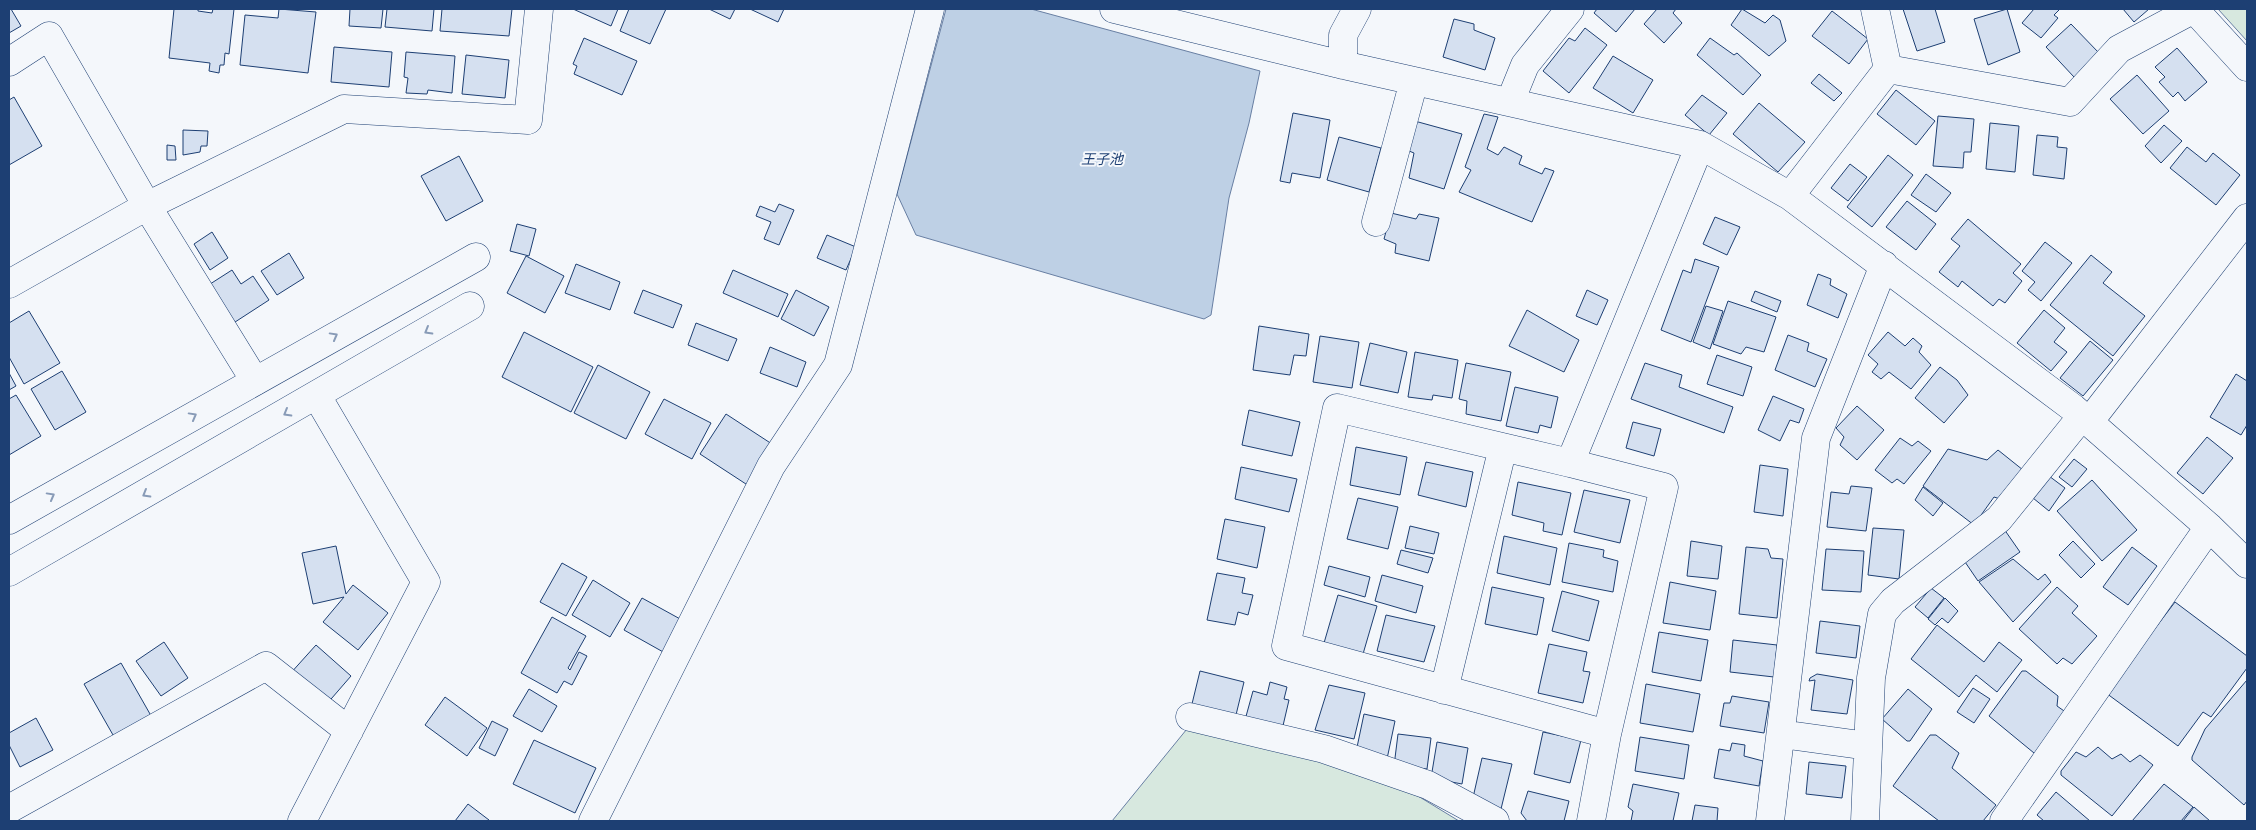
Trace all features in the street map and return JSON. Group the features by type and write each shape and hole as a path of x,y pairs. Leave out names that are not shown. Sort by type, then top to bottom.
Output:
{"street":[{"path":"9,284 148,206 344,109 528,120 539,9"},
{"path":"593,821 771,466 838,365 930,9"},
{"path":"1114,9 1343,65 1700,145 1790,196 1884,265 2085,419 2210,527 2247,564"},
{"path":"1343,65 1343,35 1357,9"},
{"path":"1510,102 1525,66 1570,9"},
{"path":"1874,9 1888,68"},
{"path":"1888,68 2070,102 2119,49 2194,10 2247,67"},
{"path":"9,62 49,36 148,206 254,381"},
{"path":"1790,196 1888,68"},
{"path":"1376,222 1414,80"},
{"path":"1570,463 1700,145"},
{"path":"1865,821 1871,678 1882,614 1893,601 1999,519 2085,419 2247,218"},
{"path":"9,520 476,257"},
{"path":"1770,821 1816,438 1884,265"},
{"path":"9,572 470,306"},
{"path":"302,821 426,582 317,396"},
{"path":"1590,821 1607,734 1664,487 1337,408 1286,646 1607,734"},
{"path":"1444,690 1503,447"},
{"path":"2004,821 2210,527"},
{"path":"9,809 266,666 349,731"},
{"path":"1190,717 1324,749 1428,785 1495,821"},
{"path":"1780,734 1868,746"}],"shaded area":[{"path":"2218,9 2247,9 2247,41"},
{"path":"1191,724 1336,764 1418,796 1459,821 1112,821"}],"water":[{"name":"王子池","path":"946,9 1031,9 1260,71 1249,123 1229,198 1211,315 1204,319 916,235 897,194"}],"building":[{"path":"9,9 11,9 21,26 9,33"},
{"path":"174,9 198,9 198,11 212,13 213,9 234,9 229,54 225,53 224,65 220,65 219,73 209,71 210,63 169,58"},
{"path":"279,9 316,12 308,73 240,65 245,15 278,18"},
{"path":"350,9 383,9 381,28 349,26"},
{"path":"387,9 434,9 432,31 385,27"},
{"path":"442,9 512,9 509,36 440,31"},
{"path":"573,9 618,9 611,26"},
{"path":"629,9 666,9 650,44 620,31"},
{"path":"709,9 735,9 730,19"},
{"path":"750,9 784,9 778,22"},
{"path":"1597,9 1635,9 1616,32 1594,13"},
{"path":"1657,9 1676,9 1673,13 1682,23 1664,43 1644,24"},
{"path":"1742,9 1765,23 1773,15 1780,20 1786,41 1769,56 1731,25"},
{"path":"1903,9 1935,9 1945,42 1917,51"},
{"path":"2007,9 2020,52 1988,65 1974,19"},
{"path":"2034,9 2060,9 2054,15 2058,18 2041,38 2022,23"},
{"path":"2123,9 2149,9 2134,22"},
{"path":"1832,11 1868,39 1849,64 1812,36"},
{"path":"1454,19 1474,24 1474,30 1495,38 1485,70 1443,57"},
{"path":"2071,24 2099,53 2074,77 2046,47"},
{"path":"1585,28 1607,45 1569,93 1543,71 1569,38 1575,41"},
{"path":"584,38 637,61 622,95 574,74 577,66 573,64"},
{"path":"1710,38 1734,55 1737,53 1761,75 1743,95 1697,55"},
{"path":"334,47 392,52 389,87 331,82"},
{"path":"2177,48 2207,82 2185,101 2178,92 2173,97 2159,82 2165,77 2155,67"},
{"path":"406,52 455,56 452,93 428,90 427,94 406,93 408,78 404,77"},
{"path":"466,55 509,60 505,98 462,94"},
{"path":"1613,56 1653,80 1633,113 1593,88"},
{"path":"1819,74 1842,93 1834,101 1811,83"},
{"path":"2137,75 2169,111 2143,134 2110,99"},
{"path":"1896,90 1935,121 1916,145 1877,114"},
{"path":"1702,95 1727,113 1709,135 1685,115"},
{"path":"14,97 42,146 9,165 9,100"},
{"path":"1759,103 1805,142 1778,172 1733,134"},
{"path":"1293,113 1330,120 1320,178 1292,173 1290,183 1280,181"},
{"path":"1484,114 1498,117 1487,149 1498,155 1504,147 1522,156 1519,164 1542,174 1545,168 1554,171 1532,222 1459,192 1471,170 1465,167"},
{"path":"1938,116 1974,119 1971,152 1964,152 1963,168 1933,166"},
{"path":"1411,120 1462,134 1444,189 1409,178 1414,153 1404,149"},
{"path":"1990,123 2019,126 2015,172 1986,169"},
{"path":"2164,125 2182,141 2161,163 2145,146"},
{"path":"183,130 208,131 207,146 201,146 200,152 183,155"},
{"path":"2037,135 2058,137 2057,147 2067,148 2064,179 2033,175"},
{"path":"1339,137 1381,148 1369,192 1327,180"},
{"path":"167,145 175,146 176,160 167,160"},
{"path":"2187,147 2206,162 2213,153 2240,175 2216,205 2170,168"},
{"path":"1888,155 1913,175 1872,227 1847,207"},
{"path":"459,156 483,201 446,221 421,176"},
{"path":"1850,164 1867,177 1848,201 1831,188"},
{"path":"1926,174 1951,193 1936,212 1911,195"},
{"path":"1907,201 1936,224 1916,250 1886,227"},
{"path":"779,204 794,210 779,245 764,239 771,222 756,216 760,206 775,212"},
{"path":"1391,213 1416,219 1419,214 1439,218 1429,261 1395,253 1396,244 1384,239"},
{"path":"1715,217 1740,227 1727,255 1703,244"},
{"path":"1968,219 2021,264 2013,273 2022,281 2005,303 1999,299 1993,306 1962,281 1958,287 1939,272 1960,246 1951,239"},
{"path":"517,224 536,229 529,256 510,251"},
{"path":"212,232 228,258 210,270 194,244"},
{"path":"827,235 856,247 846,270 817,258"},
{"path":"2045,242 2072,263 2041,301 2028,290 2035,282 2022,271"},
{"path":"289,253 304,278 277,295 261,271"},
{"path":"2091,255 2112,272 2103,283 2145,316 2113,356 2050,305"},
{"path":"526,256 564,276 545,313 507,293"},
{"path":"1695,259 1719,267 1691,342 1661,330 1683,270 1691,273"},
{"path":"576,264 620,282 610,310 565,293"},
{"path":"232,270 241,284 253,276 269,300 232,324 207,286"},
{"path":"733,270 788,294 778,317 723,293"},
{"path":"1818,274 1831,279 1830,285 1847,294 1838,318 1807,305"},
{"path":"643,290 682,305 673,328 634,313"},
{"path":"796,290 829,307 814,336 781,319"},
{"path":"1587,290 1608,300 1597,325 1576,316"},
{"path":"1755,291 1781,301 1777,312 1751,301"},
{"path":"1728,301 1776,317 1764,352 1746,347 1741,354 1713,344"},
{"path":"1706,306 1723,311 1710,349 1693,342"},
{"path":"1527,310 1579,340 1564,372 1509,346"},
{"path":"2044,310 2065,328 2054,342 2067,352 2051,371 2017,343"},
{"path":"29,311 60,363 24,384 9,357 9,323"},
{"path":"696,323 737,339 728,361 688,345"},
{"path":"1259,326 1309,334 1306,356 1294,355 1290,375 1253,370"},
{"path":"524,332 593,367 571,412 502,377"},
{"path":"1888,332 1905,346 1913,338 1922,346 1919,352 1931,365 1911,389 1889,372 1881,379 1872,372 1878,364 1868,355"},
{"path":"1788,335 1809,343 1807,351 1827,359 1815,387 1775,370"},
{"path":"1320,336 1359,342 1352,388 1313,382"},
{"path":"2090,341 2113,360 2083,396 2060,378"},
{"path":"1370,343 1407,352 1398,393 1360,385"},
{"path":"770,347 806,362 797,387 760,373"},
{"path":"1415,352 1458,360 1452,398 1433,395 1432,400 1408,397"},
{"path":"1717,355 1752,367 1743,396 1707,384"},
{"path":"1466,363 1511,372 1501,421 1466,414 1467,401 1459,399"},
{"path":"1645,363 1682,375 1679,387 1733,407 1724,433 1631,399"},
{"path":"598,365 650,392 626,439 574,413"},
{"path":"1940,367 1957,380 1968,395 1944,423 1915,398"},
{"path":"62,371 86,412 55,430 31,389"},
{"path":"9,373 16,386 9,390"},
{"path":"2236,374 2247,381 2247,425 2241,435 2210,417"},
{"path":"1515,387 1558,397 1551,428 1540,425 1538,433 1506,426"},
{"path":"16,395 41,436 9,455 9,399"},
{"path":"1773,396 1804,409 1799,423 1790,420 1780,441 1758,430"},
{"path":"664,399 711,423 692,459 645,434"},
{"path":"1857,406 1884,430 1857,460 1840,445 1844,437 1836,428"},
{"path":"1249,410 1300,422 1292,456 1242,445"},
{"path":"726,414 775,446 749,486 700,454"},
{"path":"1633,422 1661,429 1654,456 1626,448"},
{"path":"2207,437 2233,458 2203,494 2177,473"},
{"path":"1900,438 1912,446 1918,441 1931,451 1904,484 1897,479 1892,483 1875,470"},
{"path":"1356,447 1407,457 1400,495 1350,485"},
{"path":"1948,449 1987,460 1998,450 2023,470 2003,500 1994,497 1974,525 1923,486"},
{"path":"2074,459 2087,469 2072,487 2059,477"},
{"path":"1426,462 1473,472 1466,507 1418,495"},
{"path":"1760,465 1788,469 1783,516 1754,512"},
{"path":"1241,467 1297,479 1289,512 1235,499"},
{"path":"2049,476 2065,488 2049,511 2033,498"},
{"path":"2092,480 2137,530 2102,561 2057,511"},
{"path":"1518,482 1571,493 1562,535 1543,531 1544,523 1512,515"},
{"path":"1851,486 1872,488 1866,531 1827,527 1831,492 1849,494"},
{"path":"1923,487 1943,503 1933,516 1915,500"},
{"path":"1584,490 1630,500 1620,543 1574,532"},
{"path":"1358,498 1398,507 1388,549 1347,539"},
{"path":"1225,519 1265,527 1257,568 1217,559"},
{"path":"1410,526 1439,533 1434,554 1405,548"},
{"path":"1873,528 1904,530 1899,579 1868,575"},
{"path":"2004,529 2020,552 1978,581 1963,559"},
{"path":"1504,536 1557,548 1550,585 1497,573"},
{"path":"1691,541 1722,546 1718,579 1687,576"},
{"path":"2073,541 2095,564 2081,578 2059,555"},
{"path":"1569,543 1604,550 1603,557 1618,561 1613,592 1562,582"},
{"path":"336,546 346,594 353,585 388,613 358,650 323,622 344,597 313,604 302,553"},
{"path":"1746,547 1768,549 1771,558 1783,559 1777,618 1739,614"},
{"path":"2132,547 2157,566 2128,605 2103,587"},
{"path":"1826,549 1864,551 1861,592 1822,590"},
{"path":"1401,550 1433,558 1428,573 1397,564"},
{"path":"2013,559 2038,580 2045,574 2051,582 2013,622 1979,582"},
{"path":"562,563 587,577 566,616 540,602"},
{"path":"1329,566 1370,577 1365,597 1324,585"},
{"path":"1217,573 1245,578 1242,593 1253,595 1248,615 1238,612 1235,625 1207,620"},
{"path":"1382,575 1423,586 1416,613 1375,601"},
{"path":"593,580 630,603 610,637 572,615"},
{"path":"1670,582 1716,591 1710,630 1663,623"},
{"path":"1492,587 1544,598 1537,635 1485,624"},
{"path":"2057,587 2078,606 2072,613 2097,636 2072,664 2063,658 2057,664 2019,629"},
{"path":"1931,588 1944,598 1928,618 1915,607"},
{"path":"1562,591 1599,601 1589,641 1552,631"},
{"path":"1338,595 1377,606 1363,654 1324,643"},
{"path":"642,598 682,620 665,653 624,630"},
{"path":"1945,598 1958,611 1948,623 1942,618 1935,625 1928,619"},
{"path":"2175,602 2247,656 2247,668 2211,717 2203,712 2178,746 2106,693"},
{"path":"1386,615 1435,626 1424,662 1377,651"},
{"path":"552,617 586,636 568,668 570,670 579,652 587,656 572,685 564,681 557,693 521,673"},
{"path":"1820,621 1860,626 1856,658 1816,653"},
{"path":"1937,625 1984,662 1999,642 2022,660 1997,692 1976,675 1959,697 1911,659"},
{"path":"1659,632 1708,640 1701,681 1652,672"},
{"path":"1733,640 1777,645 1774,677 1730,672"},
{"path":"164,642 188,678 161,696 136,661"},
{"path":"1549,644 1587,652 1583,671 1590,672 1583,703 1538,693"},
{"path":"316,645 351,676 325,706 289,675"},
{"path":"121,663 154,721 117,742 84,684"},
{"path":"1200,671 1244,682 1235,719 1191,708"},
{"path":"2022,671 2026,671 2058,696 2057,706 2067,713 2038,753 2034,753 1989,716"},
{"path":"1817,674 1853,680 1847,714 1811,710 1815,680 1809,681 1810,678"},
{"path":"2247,680 2247,801 2244,805 2192,760 2192,757 2205,729"},
{"path":"1270,682 1287,687 1284,699 1289,700 1282,730 1245,720 1253,691 1267,695"},
{"path":"1646,684 1700,694 1693,732 1640,723"},
{"path":"1329,685 1365,693 1354,739 1315,730"},
{"path":"1973,688 1990,699 1974,723 1957,712"},
{"path":"529,689 557,706 542,732 513,716"},
{"path":"1908,689 1932,709 1910,741 1907,741 1882,719"},
{"path":"1732,696 1769,702 1764,733 1720,726 1724,703 1730,703"},
{"path":"445,697 487,728 467,756 425,725"},
{"path":"1364,714 1395,721 1387,759 1356,752"},
{"path":"36,718 53,750 20,767 9,745 9,733"},
{"path":"492,721 508,729 495,756 479,748"},
{"path":"1543,732 1581,740 1570,783 1534,774"},
{"path":"1398,734 1431,738 1427,769 1394,766"},
{"path":"1930,735 1936,735 1959,753 1952,768 1996,805 1983,821 1939,821 1893,786"},
{"path":"1640,737 1689,745 1684,779 1635,771"},
{"path":"534,740 596,768 575,813 513,784"},
{"path":"1437,742 1468,748 1462,784 1431,778"},
{"path":"1732,743 1745,745 1744,756 1763,761 1759,786 1714,778 1719,749 1730,751"},
{"path":"2098,747 2112,759 2121,754 2130,762 2140,755 2153,765 2112,816 2061,775 2061,771 2076,752 2086,757"},
{"path":"1482,758 1512,764 1501,809 1472,802"},
{"path":"1809,762 1846,766 1842,798 1806,794"},
{"path":"1633,784 1679,793 1673,821 1631,821 1633,811 1628,807"},
{"path":"2164,784 2193,807 2181,821 2132,821"},
{"path":"1528,791 1569,801 1564,821 1527,821 1521,813"},
{"path":"2056,792 2090,821 2044,821 2037,815"},
{"path":"468,804 489,820 455,821"},
{"path":"1695,805 1718,808 1717,821 1692,821"},
{"path":"2194,807 2210,821 2183,821"}]}
